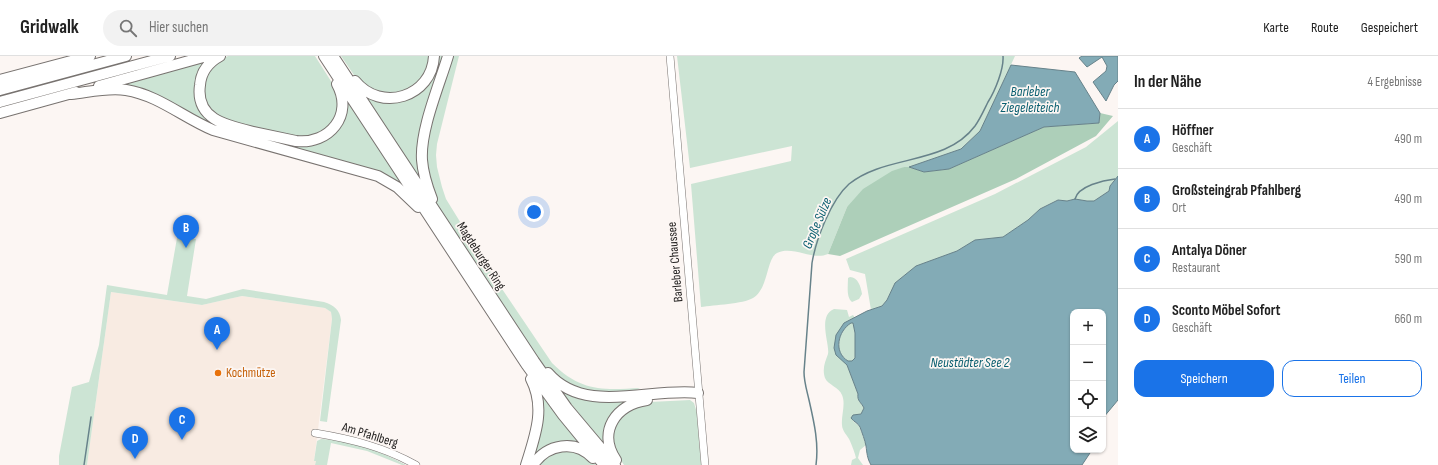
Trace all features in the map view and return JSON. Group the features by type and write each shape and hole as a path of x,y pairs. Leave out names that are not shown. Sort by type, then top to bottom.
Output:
{"highway":[{"path":"25,74 66,56"},
{"path":"0,80 90,56"},
{"path":"0,90 126,56"},
{"path":"0,102 170,56"},
{"path":"0,113 207,56"},
{"path":"220,56 211,62 206,68 202,74 199,86 202,103 212,117 220,123 228,126 269,136 304,141 317,140 330,132 336,124 342,111 343,101 340,90 324,63 324,56"},
{"name":"Magdeburger Ring","path":"324,56 441,227"},
{"name":"Magdeburger Ring","path":"333,56 549,396 604,465"},
{"path":"337,56 362,89 375,96 389,98 406,95 420,87 429,75 433,65 434,56"},
{"path":"441,227 423,171 422,155 426,129 448,56"},
{"path":"71,94 108,89 135,92 157,100 196,123 213,130 375,175 392,183 441,227"},
{"path":"526,465 538,426 539,406 534,386 515,354 519,347 531,350 547,372 557,382 568,389 583,395 605,397 686,391 698,393"},
{"name":"Magdeburger Ring","path":"519,347 615,465"},
{"path":"620,465 611,451 608,436 612,422 623,408 629,404 639,401 686,397 698,393"},
{"path":"533,465 539,457 546,452 556,447 564,446 576,447 584,451 600,465"}],"street":[{"name":"Barleber Chaussee","path":"670,56 705,465"},
{"name":"Am Pfahlberg","path":"315,433 368,444 392,453 416,465"}],"shaded area":[{"path":"111,292 202,305 242,296 325,308 331,312 332,319 314,461 316,461 315,465 87,465"}],"green space":[{"path":"228,56 315,56 336,89 338,113 325,132 304,138 236,125 212,112 205,102 202,82 215,62"},
{"path":"341,56 431,56 424,78 404,93 377,93 356,78"},
{"path":"438,56 445,56 432,98 421,181 365,95 407,98"},
{"path":"450,56 459,56 437,144 436,155 437,167 446,199 496,280 552,363 573,379 593,387 604,389 640,388 630,393 584,393 548,371 528,344 435,201 426,176 426,135"},
{"path":"677,56 1015,56 980,131 961,149 909,167 904,167 847,207 828,254 816,256 789,251 777,253 773,256 762,288 753,298 736,303 701,307 691,184 791,161 792,146 690,168"},
{"path":"213,57 199,74 209,119 322,142 346,99 404,187 232,133 115,85"},
{"path":"1100,113 1113,116 1096,136 1016,179 840,256 828,254 847,207 863,189 892,171 904,167 909,167 924,172 949,169 1044,127 1099,123"},
{"path":"1118,121 1118,176 1110,186 1109,191 1094,201 1075,199 1067,201 1058,200 1040,209 1028,220 1003,237 975,240 957,251 916,266 895,283 887,300 882,306 871,310 865,274 850,270 846,259 995,194 1086,147"},
{"path":"177,238 196,239 187,296 206,299 243,289 324,302 334,306 338,311 341,320 327,422 320,421 332,319 331,312 325,308 242,296 202,305 111,292 87,465 59,465 59,456 72,387 89,382 99,345 107,285 167,295"},
{"path":"853,277 857,281 862,294 859,299 852,302 848,291 848,278"},
{"path":"834,309 847,310 849,317 853,315 855,318 844,323 834,348 847,365 859,400 864,408 862,413 853,421 859,426 866,445 860,450 858,458 863,465 851,465 852,460 856,458 850,441 842,427 842,395 841,392 826,380 824,375 824,366 828,354 825,324 829,313"},
{"path":"853,322 855,333 855,358 852,361 848,361 840,352 839,341 844,330"},
{"path":"558,388 654,397 621,407 608,449"},
{"path":"540,392 581,445 570,444 531,465"},
{"path":"690,400 694,403 697,413 701,465 624,465 614,450 612,433 621,414 650,402"},
{"path":"321,439 365,447 406,465 402,465 367,451 331,443 327,465 315,465 316,461 314,461 317,441"},
{"path":"573,450 590,459 596,465 538,465 552,453"}],"water":[{"path":"1082,56 1118,56 1118,81 1114,85 1106,101 1093,82 1106,71 1107,66 1102,57 1087,67 1079,58"},
{"name":"Barleber Ziegeleiteich","path":"1011,65 1075,72 1100,113 1099,123 1044,127 949,169 924,172 909,167 961,149 980,131"},
{"name":"Neustädter See 2","path":"1118,176 1118,400 1106,414 1106,309 1070,309 1070,453 1090,453 1082,465 871,465 860,427 851,418 853,415 861,414 864,408 859,400 847,365 836,355 834,348 836,335 844,323 867,311 882,306 887,300 895,283 916,266 957,251 975,240 1003,237 1028,220 1040,209 1058,200 1067,201 1075,199 1094,201 1109,191 1110,186","holes":["851,323 853,323 855,333 855,358 852,361 848,361 840,352 840,336"]}],"waterway":[{"name":"Große Sülze","path":"816,465 816,432 804,372 812,263 825,220 842,191 849,184 864,175 880,168 932,154 948,148 962,139 977,123 993,92 1001,73 1003,56"},
{"path":"1075,199 1077,194 1086,187 1098,182 1115,179"},
{"path":"84,465 91,417"}],"place":[{"name":"Großsteingrab Pfahlberg","path":"186,248"},
{"name":"Höffner","path":"217,350"},
{"name":"Kochmütze","path":"218,373"},
{"name":"Antalya Döner","path":"182,440"},
{"name":"Sconto Möbel Sofort","path":"135,459"}]}
